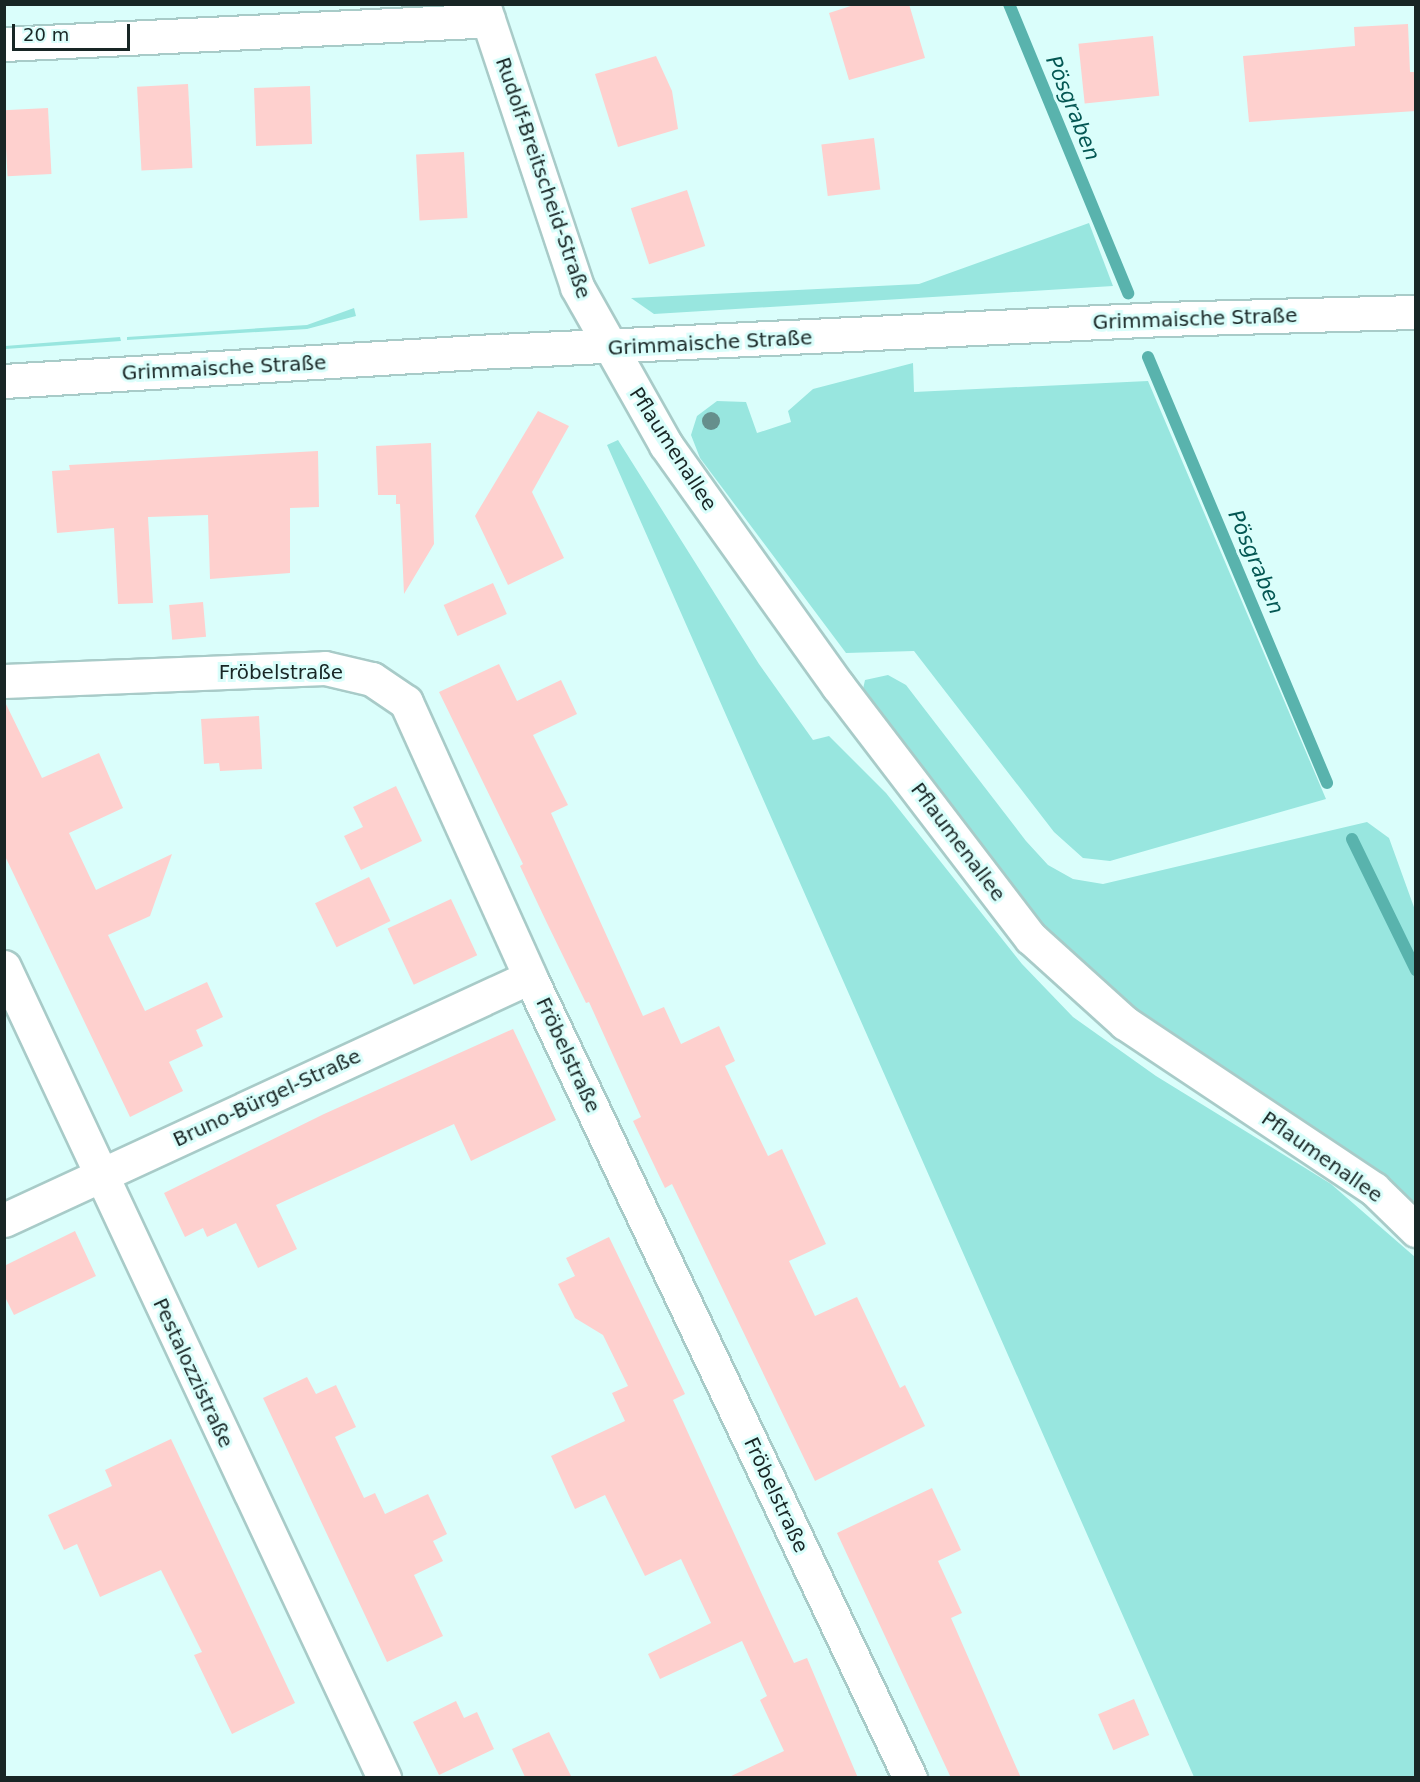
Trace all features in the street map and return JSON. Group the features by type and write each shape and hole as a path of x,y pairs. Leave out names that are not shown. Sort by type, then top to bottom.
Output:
{"street":[{"path":"4,44 485,12"},
{"name":"Rudolf-Breitscheid-Straße","path":"485,12 577,287 610,348"},
{"name":"Grimmaische Straße","path":"4,381 1163,320 1416,312"},
{"name":"Pflaumenallee","path":"610,348 666,445 838,686 1030,938 1125,1023 1374,1189 1416,1230"},
{"name":"Fröbelstraße","path":"4,681 325,668 372,679 406,702 422,730 531,977 910,1778"},
{"name":"Pestalozzistraße","path":"4,967 384,1778"},
{"name":"Bruno-Bürgel-Straße","path":"4,1220 531,977"}],"shaded area":[{"path":"1089,223 1113,286 654,314 631,298 919,284"},
{"path":"354,308 356,316 307,329 127,340 127,337 307,325"},
{"path":"120,337 121,341 5,349 5,346"},
{"path":"913,363 914,392 1148,381 1326,799 1110,861 1083,858 1054,832 914,651 846,653 700,458 691,435 697,416 717,401 746,402 757,433 791,422 788,411 813,389"},
{"path":"618,440 759,664 813,740 829,736 886,793 1022,964 1073,1017 1156,1076 1331,1184 1415,1257 1415,1777 1194,1777 607,445"},
{"path":"888,675 906,685 1026,841 1048,865 1073,879 1103,884 1367,822 1389,838 1415,910 1415,1202 1308,1124 1211,1063 1090,978 1022,905 863,689 865,680"}],"building":[{"path":"857,4 909,4 925,58 849,80 829,13"},
{"path":"1408,24 1410,72 1416,72 1416,111 1249,122 1243,56 1355,46 1354,27"},
{"path":"1153,36 1159,96 1085,104 1078,44"},
{"path":"656,56 672,91 678,129 618,147 595,74"},
{"path":"188,84 192,168 141,171 137,87"},
{"path":"310,86 312,144 256,146 254,88"},
{"path":"48,108 51,174 8,176 4,110"},
{"path":"874,138 880,190 828,196 821,144"},
{"path":"464,152 467,218 420,220 416,155"},
{"path":"687,190 705,246 649,264 631,208"},
{"path":"538,411 569,426 532,492 564,558 508,585 475,516"},
{"path":"431,443 434,544 404,594 400,504 396,504 396,495 378,495 376,446"},
{"path":"318,451 319,507 290,508 290,573 210,579 208,515 148,517 153,603 118,604 114,528 57,533 52,471 70,470 69,465"},
{"path":"493,583 507,614 457,636 444,605"},
{"path":"203,602 206,637 172,640 169,605"},
{"path":"499,664 517,701 561,680 577,714 533,735 568,805 551,813 643,1016 664,1007 681,1044 719,1026 735,1061 725,1066 768,1156 782,1149 826,1244 789,1261 815,1316 857,1297 900,1388 905,1385 925,1426 815,1481 672,1184 665,1188 633,1121 641,1117 589,1002 586,1003 546,921 520,866 523,864 439,692"},
{"path":"4,700 42,778 99,753 123,808 69,833 96,890 172,854 150,916 108,935 145,1011 207,982 223,1017 196,1030 203,1046 169,1062 183,1091 130,1117 4,854"},
{"path":"259,716 262,769 220,771 219,763 204,764 201,719"},
{"path":"396,786 422,841 361,870 344,836 363,827 353,807"},
{"path":"369,877 390,921 337,947 315,903"},
{"path":"451,899 477,955 414,985 388,929"},
{"path":"513,1029 556,1120 471,1161 454,1124 276,1205 297,1249 258,1268 236,1223 207,1237 203,1228 185,1237 164,1193 324,1114"},
{"path":"75,1231 96,1276 14,1315 4,1295 4,1266"},
{"path":"609,1237 685,1394 673,1400 771,1614 794,1663 807,1658 858,1778 727,1778 784,1751 760,1700 767,1696 742,1641 660,1679 648,1654 711,1623 681,1559 645,1576 605,1495 575,1509 551,1456 625,1421 612,1393 628,1386 603,1335 575,1318 558,1284 575,1276 566,1258"},
{"path":"307,1377 316,1394 336,1385 356,1427 335,1437 364,1498 375,1493 385,1514 428,1494 447,1534 433,1541 443,1561 414,1575 443,1636 387,1662 263,1398"},
{"path":"171,1439 295,1703 232,1734 194,1655 202,1652 161,1570 100,1597 77,1544 64,1550 48,1515 112,1486 105,1470"},
{"path":"932,1488 961,1550 938,1561 962,1613 951,1618 1021,1778 951,1778 837,1533"},
{"path":"1134,1699 1149,1735 1113,1750 1098,1714"},
{"path":"456,1701 464,1718 477,1712 494,1749 439,1775 413,1722"},
{"path":"549,1732 572,1778 525,1777 512,1749"}],"waterway":[{"name":"Pösgraben","path":"1009,4 1128,293"},
{"name":"Pösgraben","path":"1148,357 1327,783"},
{"name":"Pösgraben","path":"1352,839 1416,970"}]}
